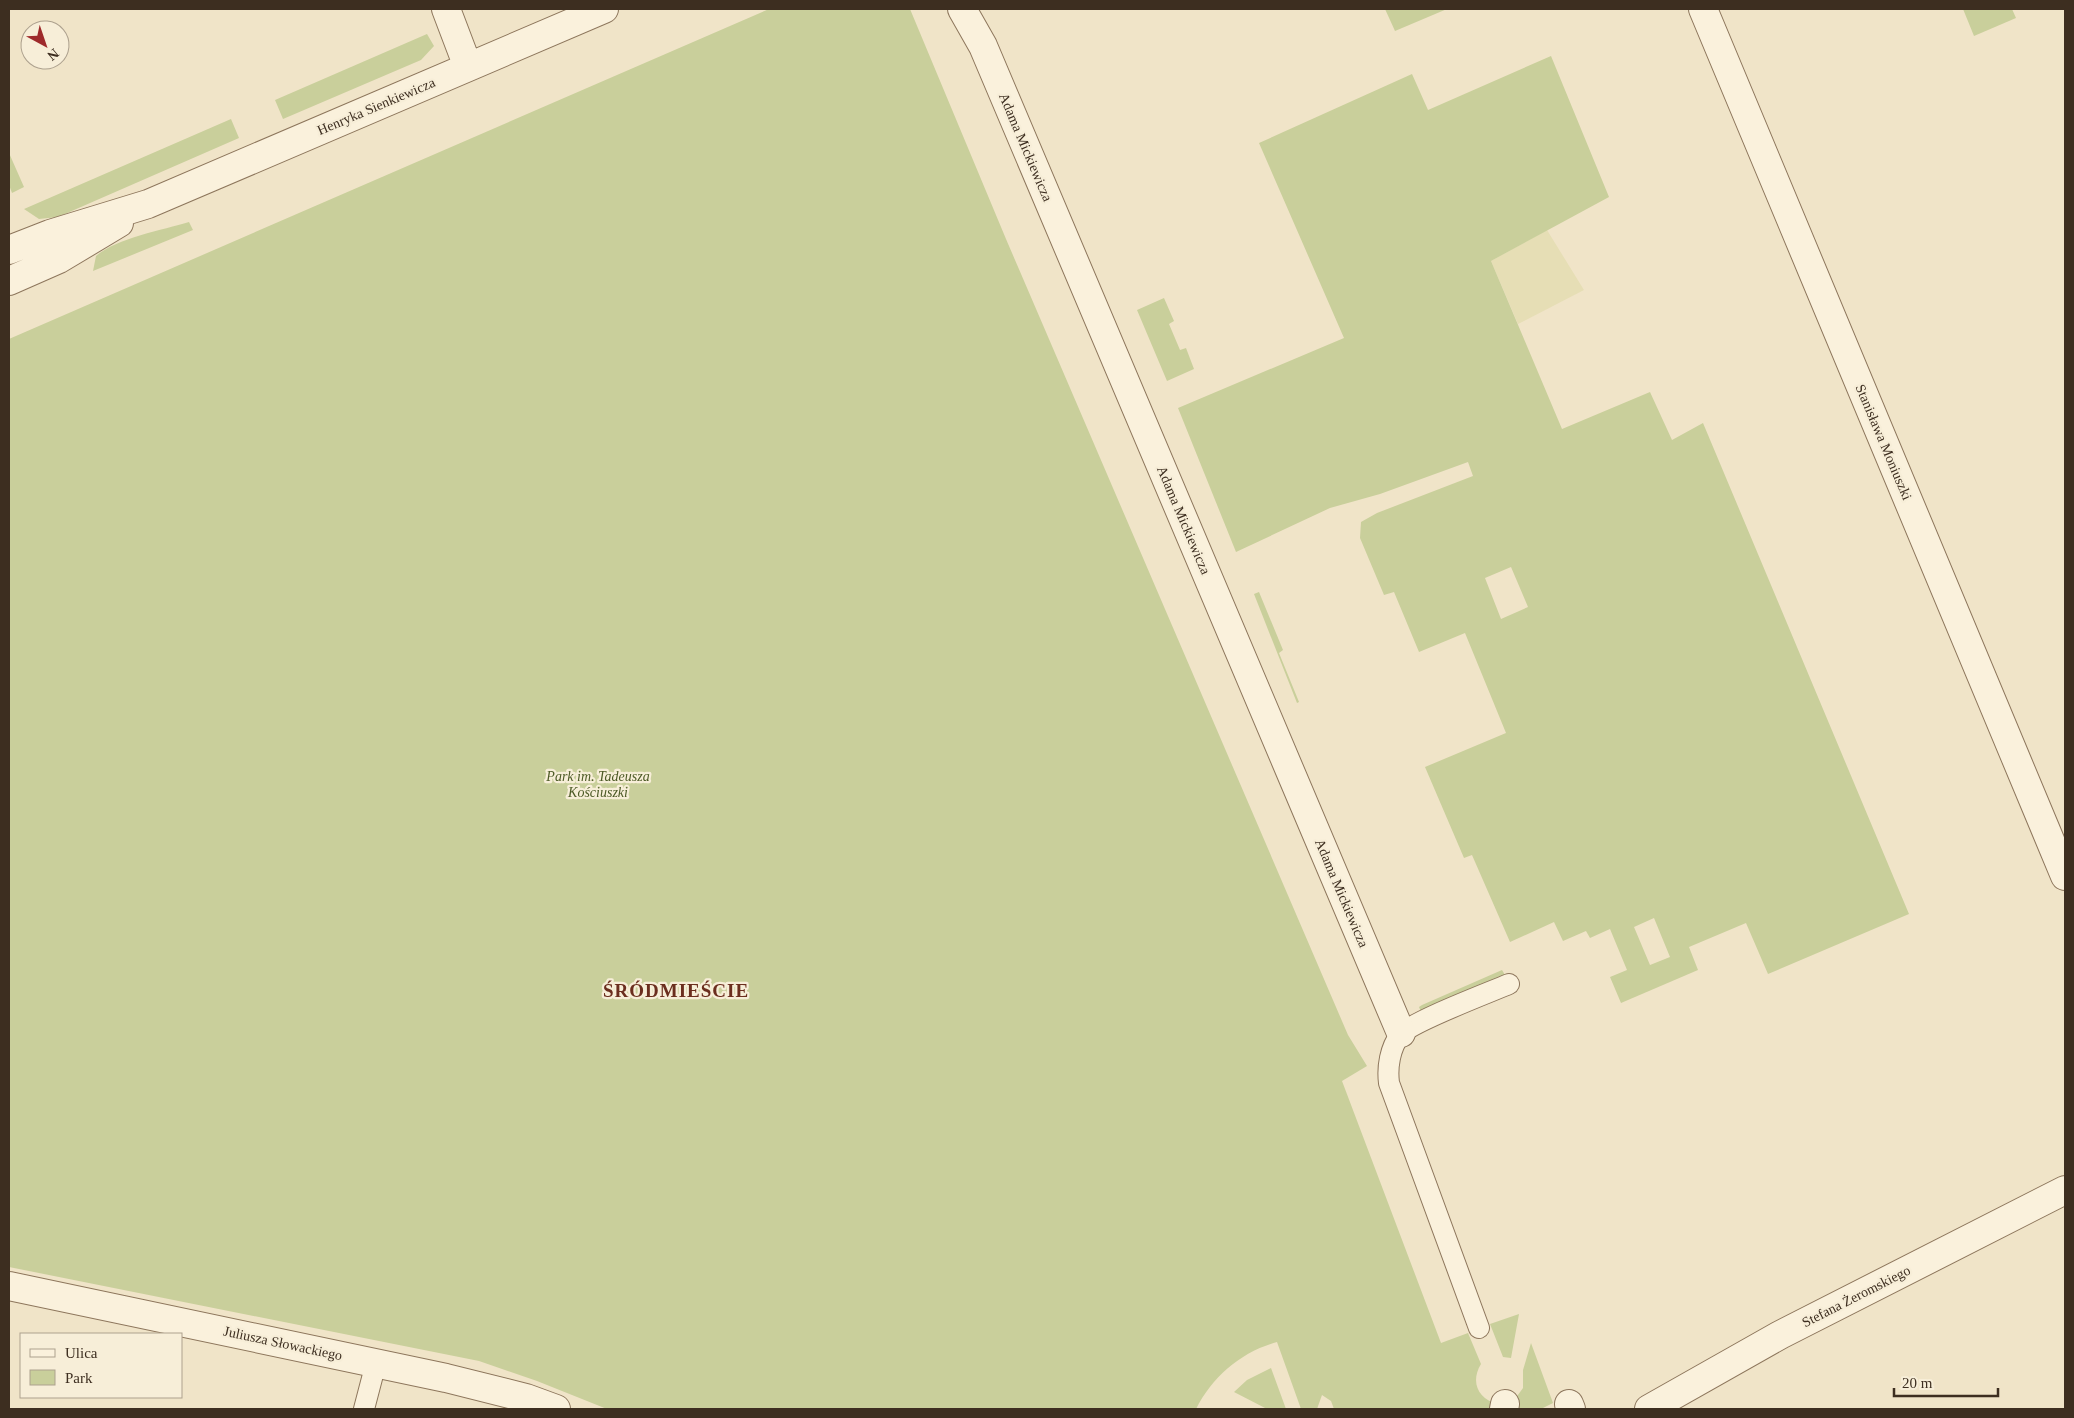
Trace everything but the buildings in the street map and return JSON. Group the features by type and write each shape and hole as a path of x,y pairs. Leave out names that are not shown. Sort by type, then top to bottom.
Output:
{"street":[{"path":"446,9 468,67"},
{"name":"Henryka Sienkiewicza","path":"11,242 50,234 148,204 604,9"},
{"name":"Adama Mickiewicza","path":"962,9 983,46 1402,1033"},
{"name":"Stanisława Moniuszki","path":"1703,9 2065,876"},
{"name":"Henryka Sienkiewicza","path":"18,277 59,259 148,204"},
{"path":"11,242 18,277"},
{"name":"Stefana Żeromskiego","path":"1649,1409 1780,1334 2065,1190"},
{"name":"Juliusza Słowackiego","path":"9,1286 376,1362 526,1398 556,1409"}],"lane":[{"path":"1479,1328 1389,1083 1388,1074 1393,1047 1402,1033 1418,1024 1509,984"},
{"path":"364,1409 376,1362"}],"shaded area":[{"path":"1547,230 1584,290 1518,324 1491,261"}],"green space":[{"name":"Park im. Tadeusza Kościuszki","path":"769,9 910,9 1006,239 1348,1035 1367,1066 1342,1081 1441,1343 1468,1333 1481,1364 1476,1377 1478,1389 1485,1398 1498,1404 1496,1409 1334,1409 1331,1401 1322,1395 1317,1409 1301,1409 1277,1342 1252,1352 1229,1367 1211,1386 1196,1409 607,1409 537,1381 479,1361 9,1267 9,339"},
{"path":"1385,9 1447,9 1395,31"},
{"path":"1963,9 2012,9 2016,18 1974,36"},
{"path":"427,34 434,46 421,60 283,119 275,100"},
{"path":"1551,56 1609,197 1491,261 1562,429 1650,392 1672,440 1703,423 1909,914 1768,974 1746,923 1689,947 1698,970 1621,1003 1610,977 1627,970 1610,929 1590,938 1586,931 1563,941 1554,922 1510,942 1472,855 1464,858 1425,767 1506,733 1465,633 1419,652 1394,592 1384,595 1360,538 1361,522 1377,513 1473,476 1468,462 1380,494 1330,508 1236,552 1178,408 1344,338 1259,143 1412,74 1428,110","holes":["1511,567 1528,607 1501,619 1485,578","1654,918 1670,957 1650,965 1634,927"]},
{"path":"231,119 239,138 58,217 39,219 24,209"},
{"path":"9,153 24,187 12,193 9,185"},
{"path":"189,222 193,230 93,271 96,256 116,244"},
{"path":"1164,298 1174,321 1169,324 1180,350 1186,348 1194,369 1167,381 1137,310"},
{"path":"1259,592 1283,650 1279,653 1299,702 1297,703 1254,594"},
{"path":"1502,970 1505,975 1421,1012 1419,1007 1422,1005"},
{"path":"1519,1314 1511,1358 1503,1357 1490,1324"},
{"path":"1531,1343 1553,1403 1541,1409 1513,1409 1515,1399 1523,1388 1523,1370"},
{"path":"1271,1368 1286,1409 1267,1409 1234,1392 1247,1380"}],"district":[{"name":"ŚRÓDMIEŚCIE","path":"676,990"}]}
